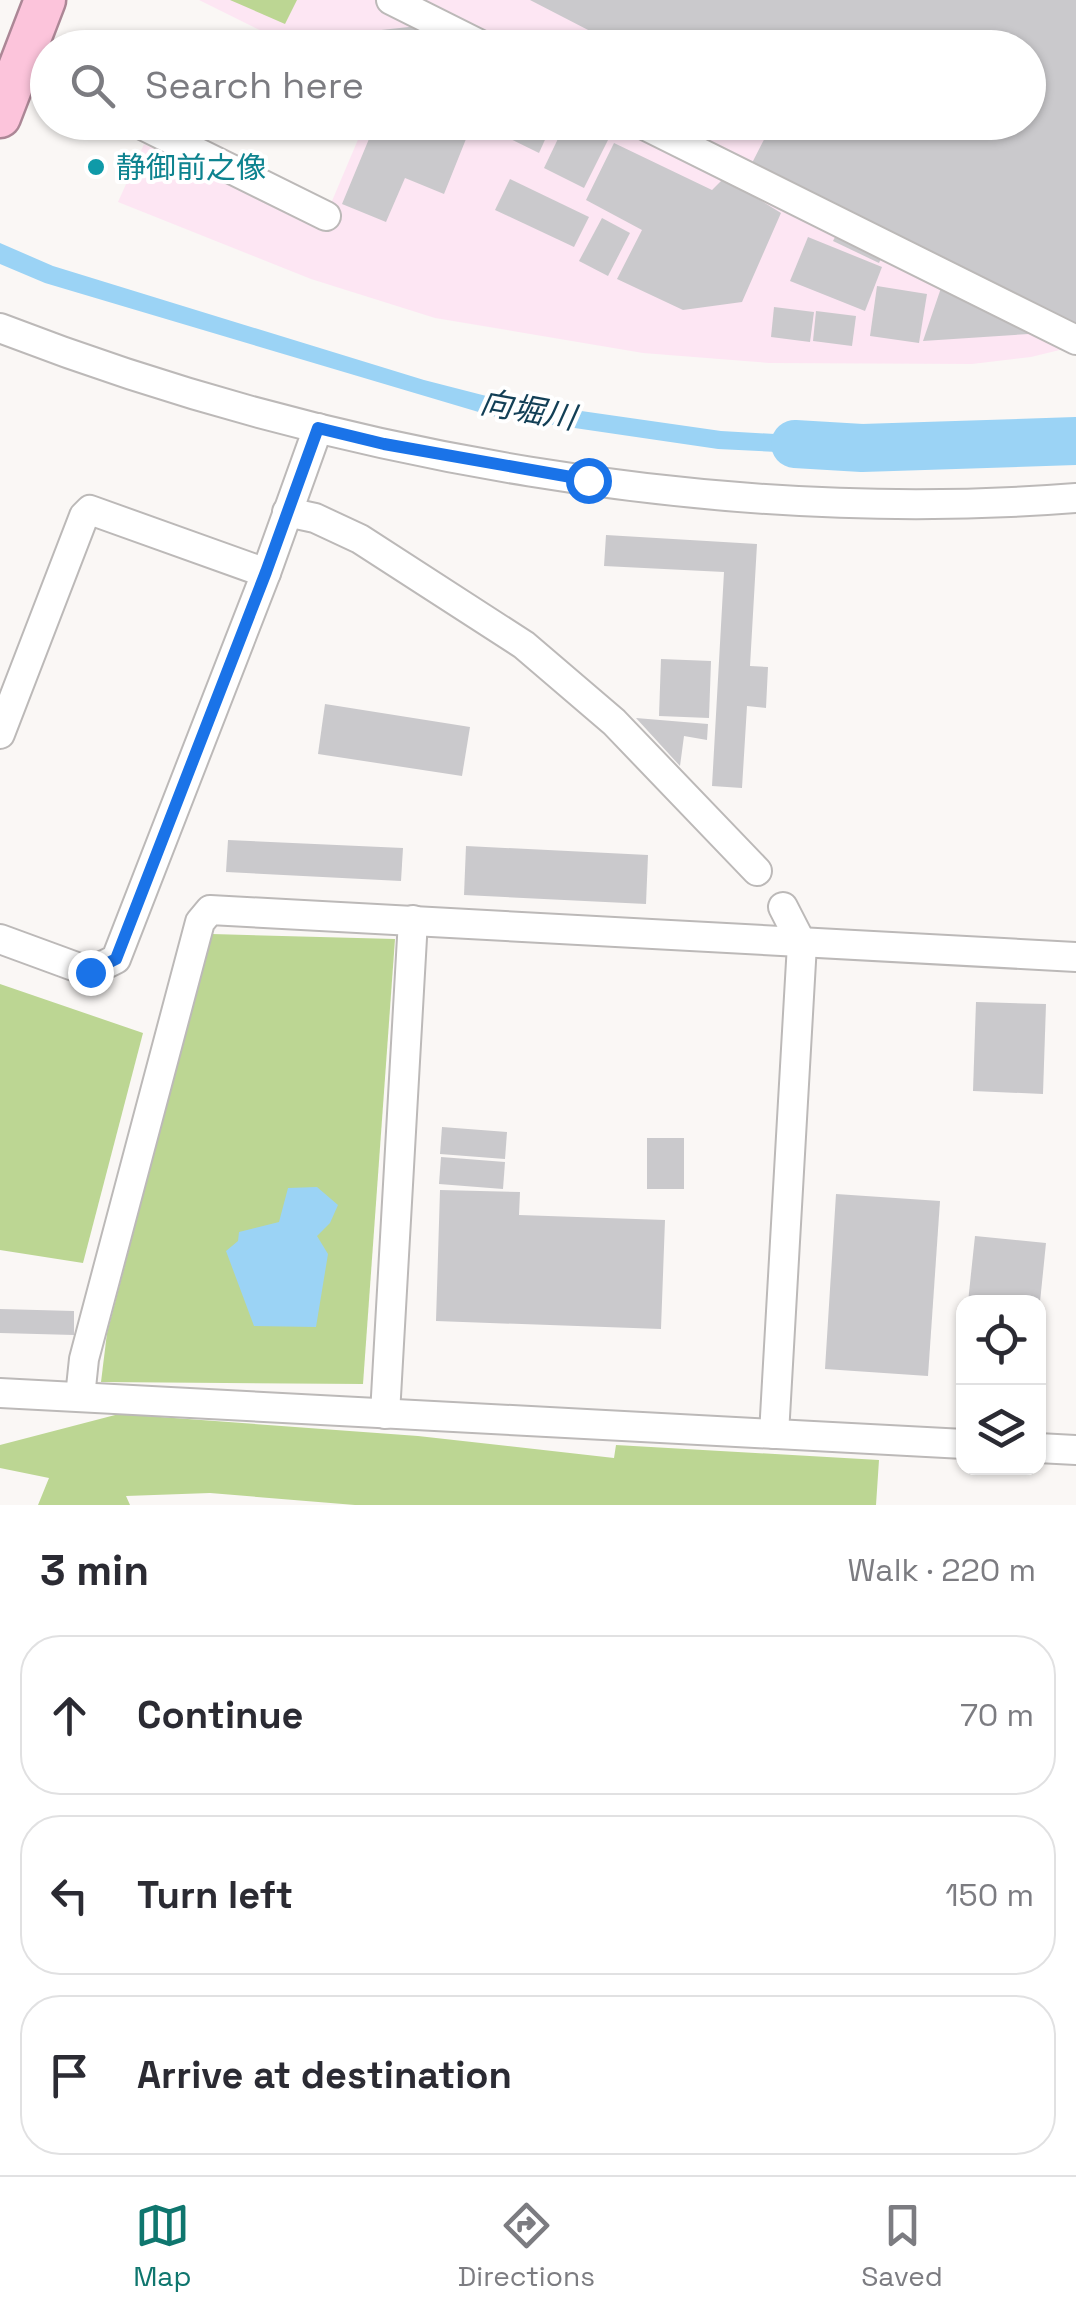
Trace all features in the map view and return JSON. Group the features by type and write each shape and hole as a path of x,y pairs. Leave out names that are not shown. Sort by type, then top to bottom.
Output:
{"highway":[{"path":"40,30 45,0"},
{"path":"0,118 30,78"}],"street":[{"path":"391,0 451,30"},
{"path":"172,140 326,216"},
{"path":"674,140 1076,340"},
{"path":"0,328 171,386 318,428 384,444 588,480 826,504 1001,504 1076,498"},
{"path":"0,939 90,972 116,959 318,428"},
{"path":"0,734 84,516 90,510 266,572"},
{"path":"287,512 315,518 360,539 524,646 614,722 757,870"},
{"path":"774,1434 802,944 783,907"},
{"path":"80,1398 84,1359 200,922 210,910 1076,958"},
{"path":"385,1414 413,920"},
{"path":"0,1393 956,1444"},
{"path":"1046,1448 1076,1450"}],"shaded area":[{"path":"199,0 1076,0 1076,346 1031,357 972,364 769,363 643,353 435,318 311,279 118,202 144,144 321,227 358,140 1046,140 1046,30 260,30"}],"green space":[{"path":"230,0 297,0 285,24"},
{"path":"212,934 395,939 363,1384 101,1382 107,1333"},
{"path":"0,984 143,1033 83,1263 0,1250"},
{"path":"119,1414 418,1436 614,1458 616,1445 879,1460 876,1505 355,1505 210,1493 126,1496 130,1505 38,1505 49,1478 0,1468 0,1445"}],"water":[{"path":"0,243 53,266 498,399 721,431 861,439 859,456 718,449 492,416 45,283 0,264"},
{"path":"317,1187 338,1205 330,1223 317,1236 328,1254 316,1327 254,1326 226,1251 238,1241 239,1232 279,1222 288,1188"}],"building":[{"path":"530,0 1076,0 1076,327 752,163 764,140 1046,140 1046,30 588,30"},
{"path":"418,26 427,30 381,30"},
{"path":"369,140 466,140 444,194 405,178 386,222 342,204"},
{"path":"513,140 545,140 539,153"},
{"path":"557,140 608,140 584,188 544,168"},
{"path":"614,143 712,190 724,178 781,213 742,302 683,310 617,279 642,230 586,200"},
{"path":"510,179 589,217 574,247 495,210"},
{"path":"602,218 630,233 608,276 579,261"},
{"path":"839,229 885,250 879,263 833,241"},
{"path":"808,237 882,267 865,311 790,281"},
{"path":"942,285 1013,321 1029,334 923,341"},
{"path":"877,286 927,294 919,343 870,336"},
{"path":"774,307 814,312 810,342 771,337"},
{"path":"816,311 856,316 852,346 813,341"},
{"path":"606,535 757,544 750,666 768,667 766,708 747,706 742,788 712,786 724,572 604,566"},
{"path":"661,659 711,661 709,718 659,716"},
{"path":"325,704 470,727 462,776 318,754"},
{"path":"636,718 708,724 707,740 684,736 680,766"},
{"path":"228,840 403,848 401,881 226,872"},
{"path":"466,846 648,855 646,904 464,895"},
{"path":"976,1002 1046,1004 1043,1094 973,1091"},
{"path":"442,1127 507,1132 505,1159 440,1154"},
{"path":"647,1138 684,1138 684,1189 647,1189"},
{"path":"441,1157 505,1162 503,1189 439,1184"},
{"path":"440,1190 520,1192 519,1215 665,1220 661,1329 436,1321"},
{"path":"836,1194 940,1201 928,1376 825,1369"},
{"path":"975,1236 1046,1243 1041,1295 969,1295"},
{"path":"0,1309 74,1311 74,1335 0,1333"}],"waterway":[{"name":"向堀川","path":"795,444 862,448 1076,441"}],"place":[{"name":"静御前之像","path":"96,167"}],"route":[{"path":"90,972 116,959 318,428 384,444 588,480"}]}
